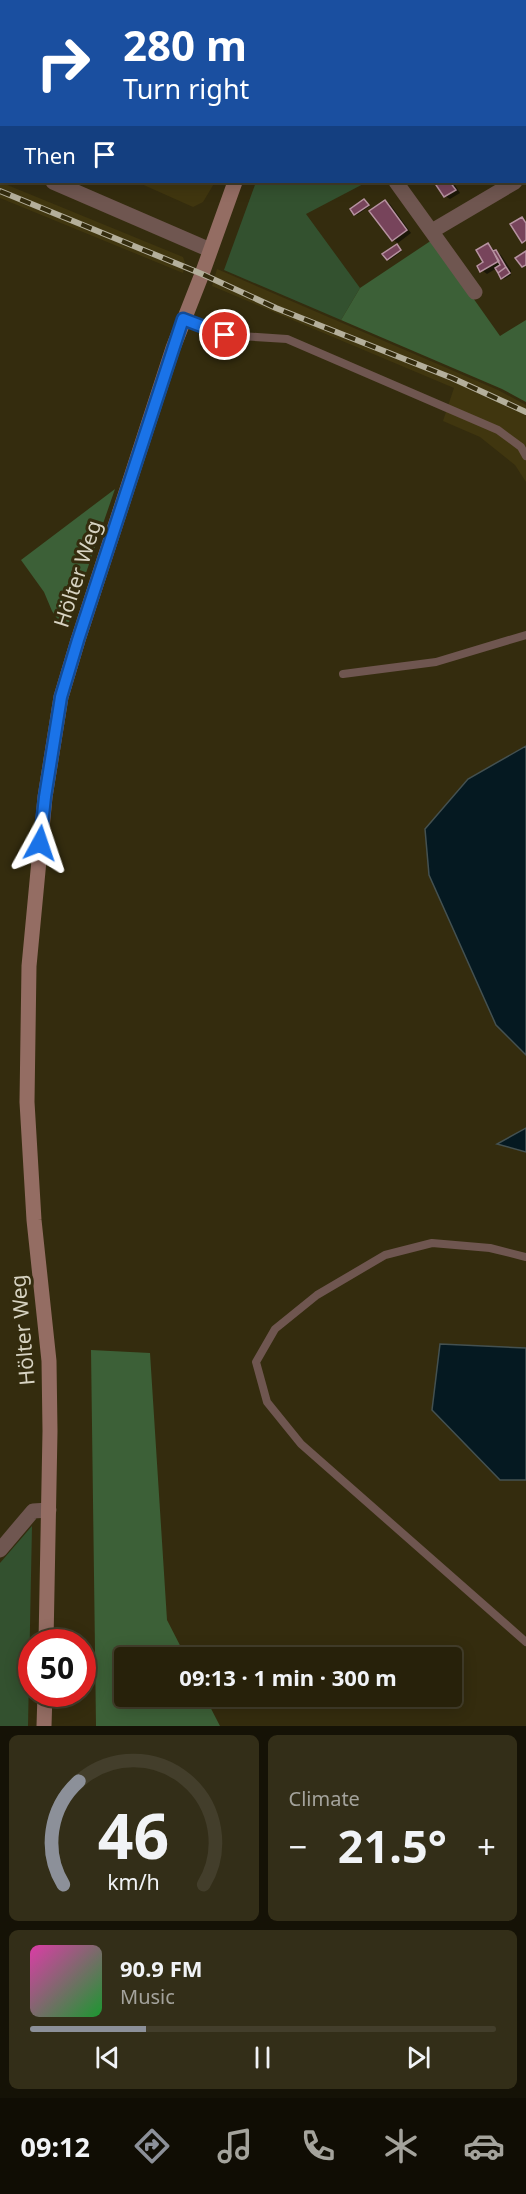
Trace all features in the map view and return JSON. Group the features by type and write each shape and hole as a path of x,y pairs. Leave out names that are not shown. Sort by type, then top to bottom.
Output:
{"main road":[{"name":"Hölter Weg","path":"46,1629 49,1361 34,1220 27,1102 29,966 45,797 61,697 78,640 183,319 235,183"},
{"path":"44,1726 45,1707"}],"street":[{"path":"55,183 210,250"},
{"path":"397,183 475,292"},
{"path":"432,231 513,183"},
{"path":"0,1550 33,1511 49,1510"}],"lane":[{"path":"183,319 225,335 287,339 498,430 524,447 526,456"},
{"path":"342,674 436,662 526,635"},
{"path":"526,1257 490,1248 432,1244 385,1255 317,1295 275,1329 256,1362 267,1402 301,1444 526,1642"}],"shaded area":[{"path":"0,183 2,183 183,257 185,263 183,273 0,198"},
{"path":"139,183 214,183 203,202 193,207"},
{"path":"217,269 498,390 526,405 526,482 515,465 480,437 443,421 454,388 212,286"}],"green space":[{"path":"256,183 365,183 306,214 360,288 341,320 224,270"},
{"path":"432,240 500,336 526,320 526,402 502,389 341,320 360,288"},
{"path":"115,489 68,625 61,624 52,611 44,592 21,560"},
{"path":"91,1350 150,1353 167,1620 181,1647 114,1647 114,1707 210,1707 220,1726 96,1726"},
{"path":"32,1526 30,1629 18,1629 18,1707 28,1707 28,1726 0,1726 0,1563"}],"water":[{"path":"526,746 526,1055 496,1025 429,875 425,829 468,779"},
{"path":"526,1128 526,1152 497,1144"},
{"path":"440,1344 526,1348 526,1480 500,1480 432,1410"}],"building":[{"path":"435,183 451,183 456,190 444,197"},
{"path":"364,199 369,205 354,215 350,209"},
{"path":"385,200 407,230 392,241 369,211"},
{"path":"522,217 526,223 526,240 522,243 510,224"},
{"path":"488,243 499,261 480,272 477,266 483,262 476,250"},
{"path":"397,244 401,250 387,260 382,254"},
{"path":"496,250 506,267 498,273 495,268 500,265 493,251"},
{"path":"526,251 526,265 522,267 515,258"},
{"path":"506,267 510,273 501,279 498,273"}],"railway":[{"path":"0,191 202,274 276,308 452,378 526,412"}],"route":[{"path":"40,843 61,697 183,319 225,335"}]}
